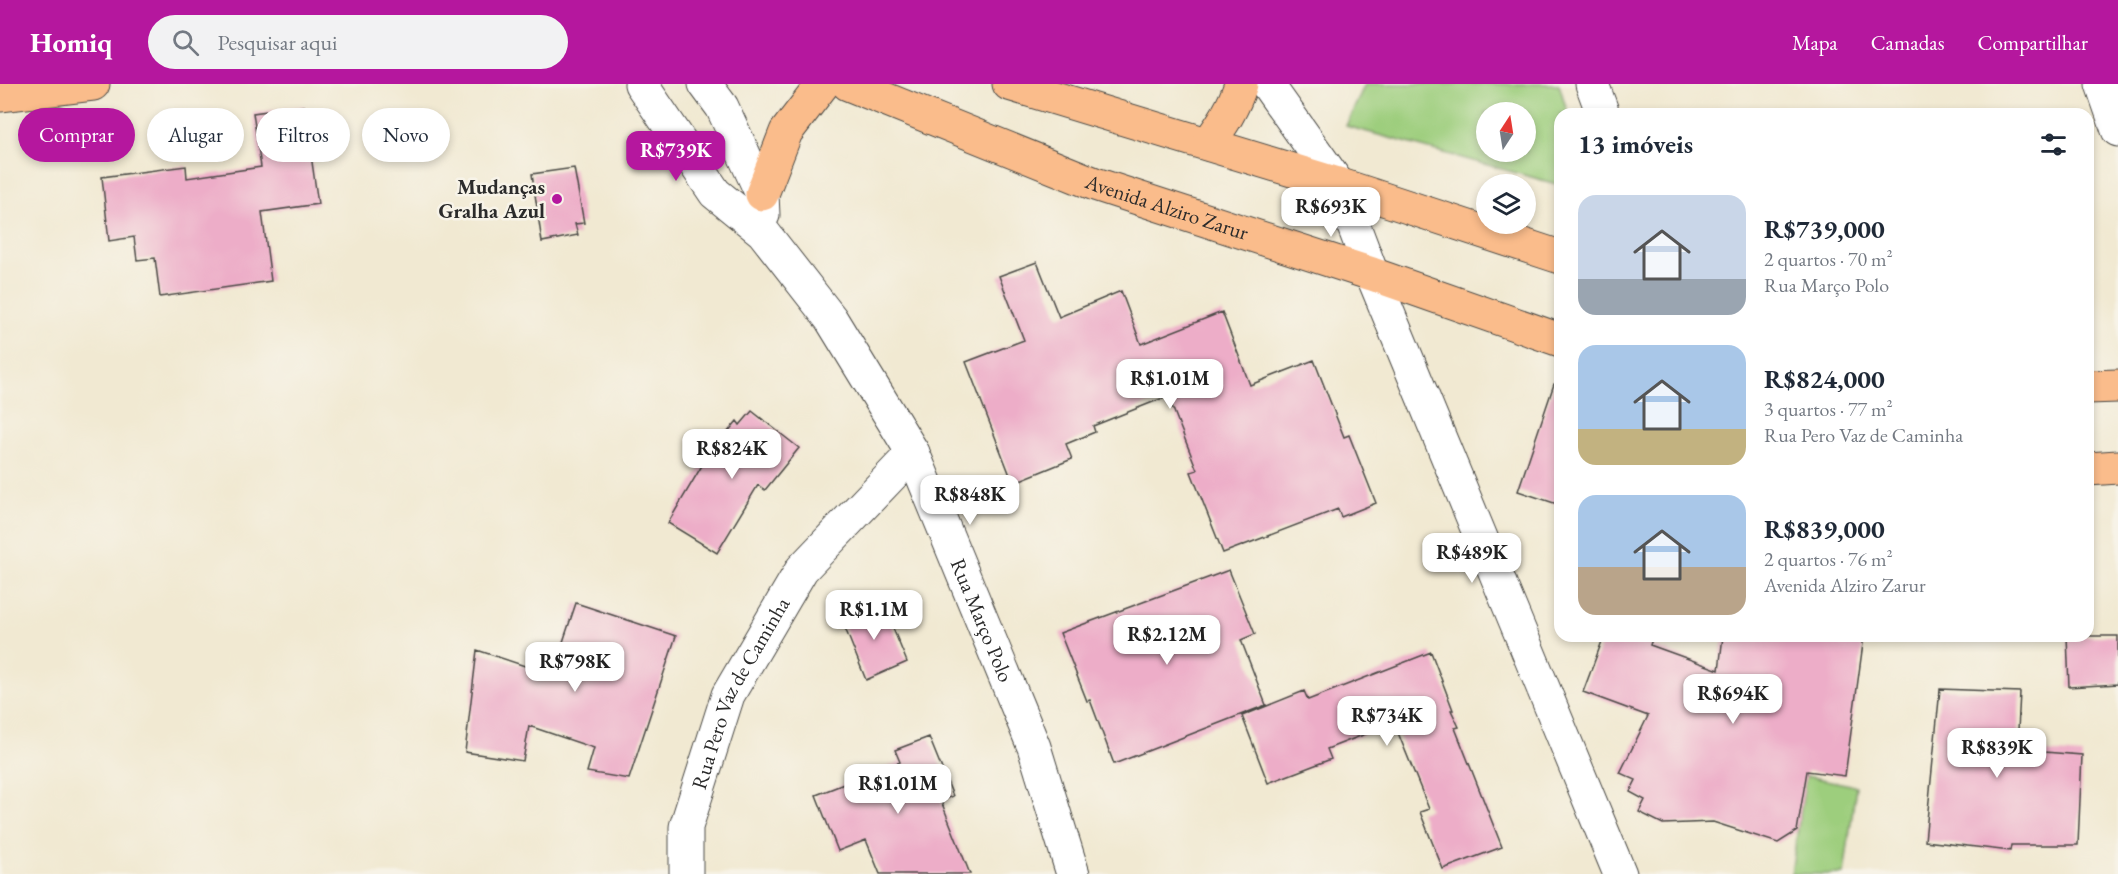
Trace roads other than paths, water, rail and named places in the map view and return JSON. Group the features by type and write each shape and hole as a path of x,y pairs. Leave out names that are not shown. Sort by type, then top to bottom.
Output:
{"main road":[{"path":"0,95 93,84"},
{"path":"762,194 786,132 823,84"},
{"name":"Avenida Alziro Zarur","path":"848,84 1095,184 1372,274 1554,338"},
{"path":"1010,84 1338,184 1554,255"},
{"path":"1208,144 1231,108 1241,84"},
{"path":"2094,387 2118,386"},
{"path":"2094,469 2118,467"}],"street":[{"name":"Rua Março Polo","path":"641,84 715,194 763,232 831,319 913,453 1034,747 1073,874"},
{"path":"705,84 722,107 762,194 763,232"},
{"path":"1267,84 1338,184 1372,274 1620,874"},
{"path":"1592,84 1601,108"},
{"path":"2102,84 2118,130"},
{"name":"Rua Pero Vaz de Caminha","path":"686,874 686,827 728,695 802,569 913,453"}],"place":[{"name":"Mudanças Gralha Azul","path":"557,199"}]}
